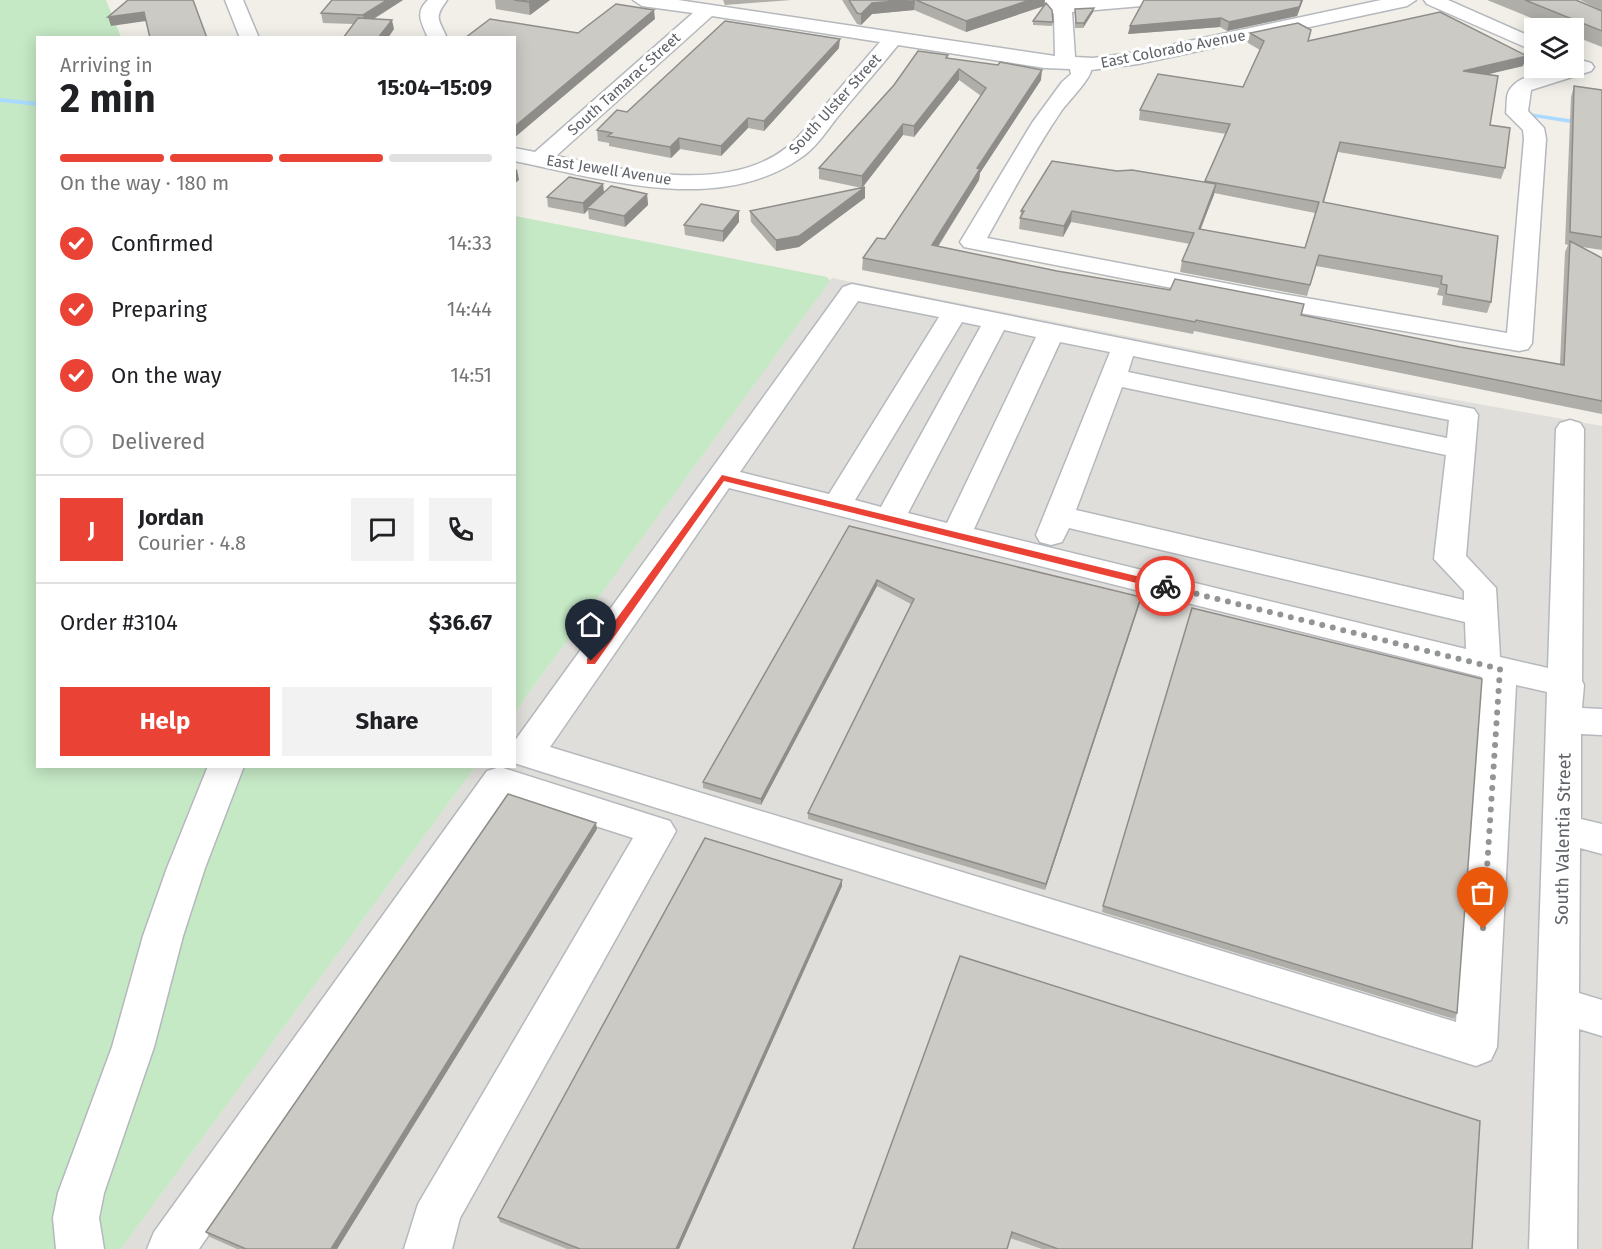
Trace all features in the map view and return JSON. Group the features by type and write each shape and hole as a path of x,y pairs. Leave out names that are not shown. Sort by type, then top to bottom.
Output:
{"street":[{"path":"234,0 249,36"},
{"path":"437,36 428,16 431,7 438,0"},
{"name":"East Colorado Avenue","path":"642,0 708,10 800,15 894,38 1072,63 1125,60 1407,0"},
{"path":"1142,0 1055,4 1064,19 1072,63 1081,75 1069,86 1043,123 972,242 1283,302 1519,343 1535,139 1533,128 1516,110 1518,92 1523,86 1590,68"},
{"path":"1433,0 1524,41"},
{"name":"South Tamarac Street","path":"540,159 708,10"},
{"name":"South Ulster Street","path":"739,176 771,166 797,150 894,38"},
{"name":"East Jewell Avenue","path":"516,154 668,181 702,181 739,176"},
{"path":"739,176 754,194"},
{"path":"852,292 956,313 1464,416 1450,559 1480,588 1481,615 1491,667 1476,1047 526,753 852,292"},
{"path":"837,506 956,313"},
{"path":"890,519 996,321"},
{"path":"956,535 1051,332"},
{"path":"1042,556 1124,347"},
{"path":"1112,377 1461,449"},
{"name":"South Valentia Street","path":"1553,1249 1564,829 1578,709 1570,429"},
{"path":"722,477 1491,667 1578,709"},
{"path":"1058,516 1481,615"},
{"path":"80,1249 76,1218 81,1193 133,1047 186,868 225,768"},
{"path":"171,1249 500,781 657,831 443,1202 435,1220 428,1249"},
{"path":"1564,829 1602,840"},
{"path":"1559,1005 1602,1018"}],"shaded area":[{"path":"832,278 1395,389 1602,426 1602,1249 121,1249 474,768 516,768 516,711"}],"green space":[{"path":"0,0 106,0 121,36 36,36 36,768 474,768 121,1249 0,1249"},
{"path":"516,216 827,277 830,281 516,711"}],"building":[{"path":"128,0 193,0 206,36 150,36 144,12 108,17"},
{"path":"332,0 387,0 363,15 321,13"},
{"path":"849,0 909,0 872,3 861,14 857,13"},
{"path":"916,0 1030,0 966,21"},
{"path":"1144,0 1302,0 1299,7 1229,22 1221,18 1130,26"},
{"path":"1525,0 1576,0 1602,11 1602,31 1584,24 1584,18 1570,18"},
{"path":"1046,3 1052,10 1053,22 1033,21"},
{"path":"616,4 654,10 516,125 516,36 468,36 490,19 578,33"},
{"path":"1094,8 1084,23 1076,23 1075,9"},
{"path":"1440,12 1524,54 1524,57 1463,71 1498,76 1490,125 1510,128 1505,168 1340,142 1323,202 1498,236 1491,302 1446,294 1447,285 1441,284 1442,276 1319,255 1310,285 1182,261 1194,233 1072,211 1064,226 1020,218 1024,211 1021,211 1052,161 1117,171 1132,170 1216,184 1199,229 1305,248 1319,202 1205,181 1230,124 1140,110 1158,74 1243,87 1264,41 1250,33 1298,23 1311,30 1308,41"},
{"path":"358,18 392,20 380,36 344,36"},
{"path":"725,21 840,39 764,121 748,118 721,146 679,138 670,147 608,136 612,133 597,130 617,110 627,112"},
{"path":"918,51 948,55 946,58 998,65 1000,62 1042,70 977,168 980,169 932,245 1057,271 1170,290 1175,279 1304,304 1301,315 1564,365 1570,241 1602,258 1602,401 1196,320 1195,322 863,258 877,238 885,239 986,88 959,69 914,126 903,124 862,176 819,168 894,85"},
{"path":"1574,86 1602,90 1602,237 1570,232"},
{"path":"569,177 603,184 583,203 547,197"},
{"path":"611,186 647,194 624,216 587,208"},
{"path":"865,187 799,236 776,240 750,211"},
{"path":"701,204 739,211 723,231 684,225"},
{"path":"849,526 1141,597 1046,884 808,813 914,599 877,580 761,799 703,782"},
{"path":"1192,608 1482,679 1457,1013 1103,906"},
{"path":"508,794 596,823 331,1249 246,1249 206,1232"},
{"path":"705,838 842,880 676,1249 580,1249 498,1217"},
{"path":"960,956 1480,1121 1472,1249 1058,1249 1012,1232 1007,1249 853,1249"}],"waterway":[{"path":"0,100 36,104"},
{"path":"1529,115 1602,126"}],"way so far":[{"path":"1165,586 1500,669 1483,929"}],"route":[{"path":"591,661 722,477 1165,586"}]}
